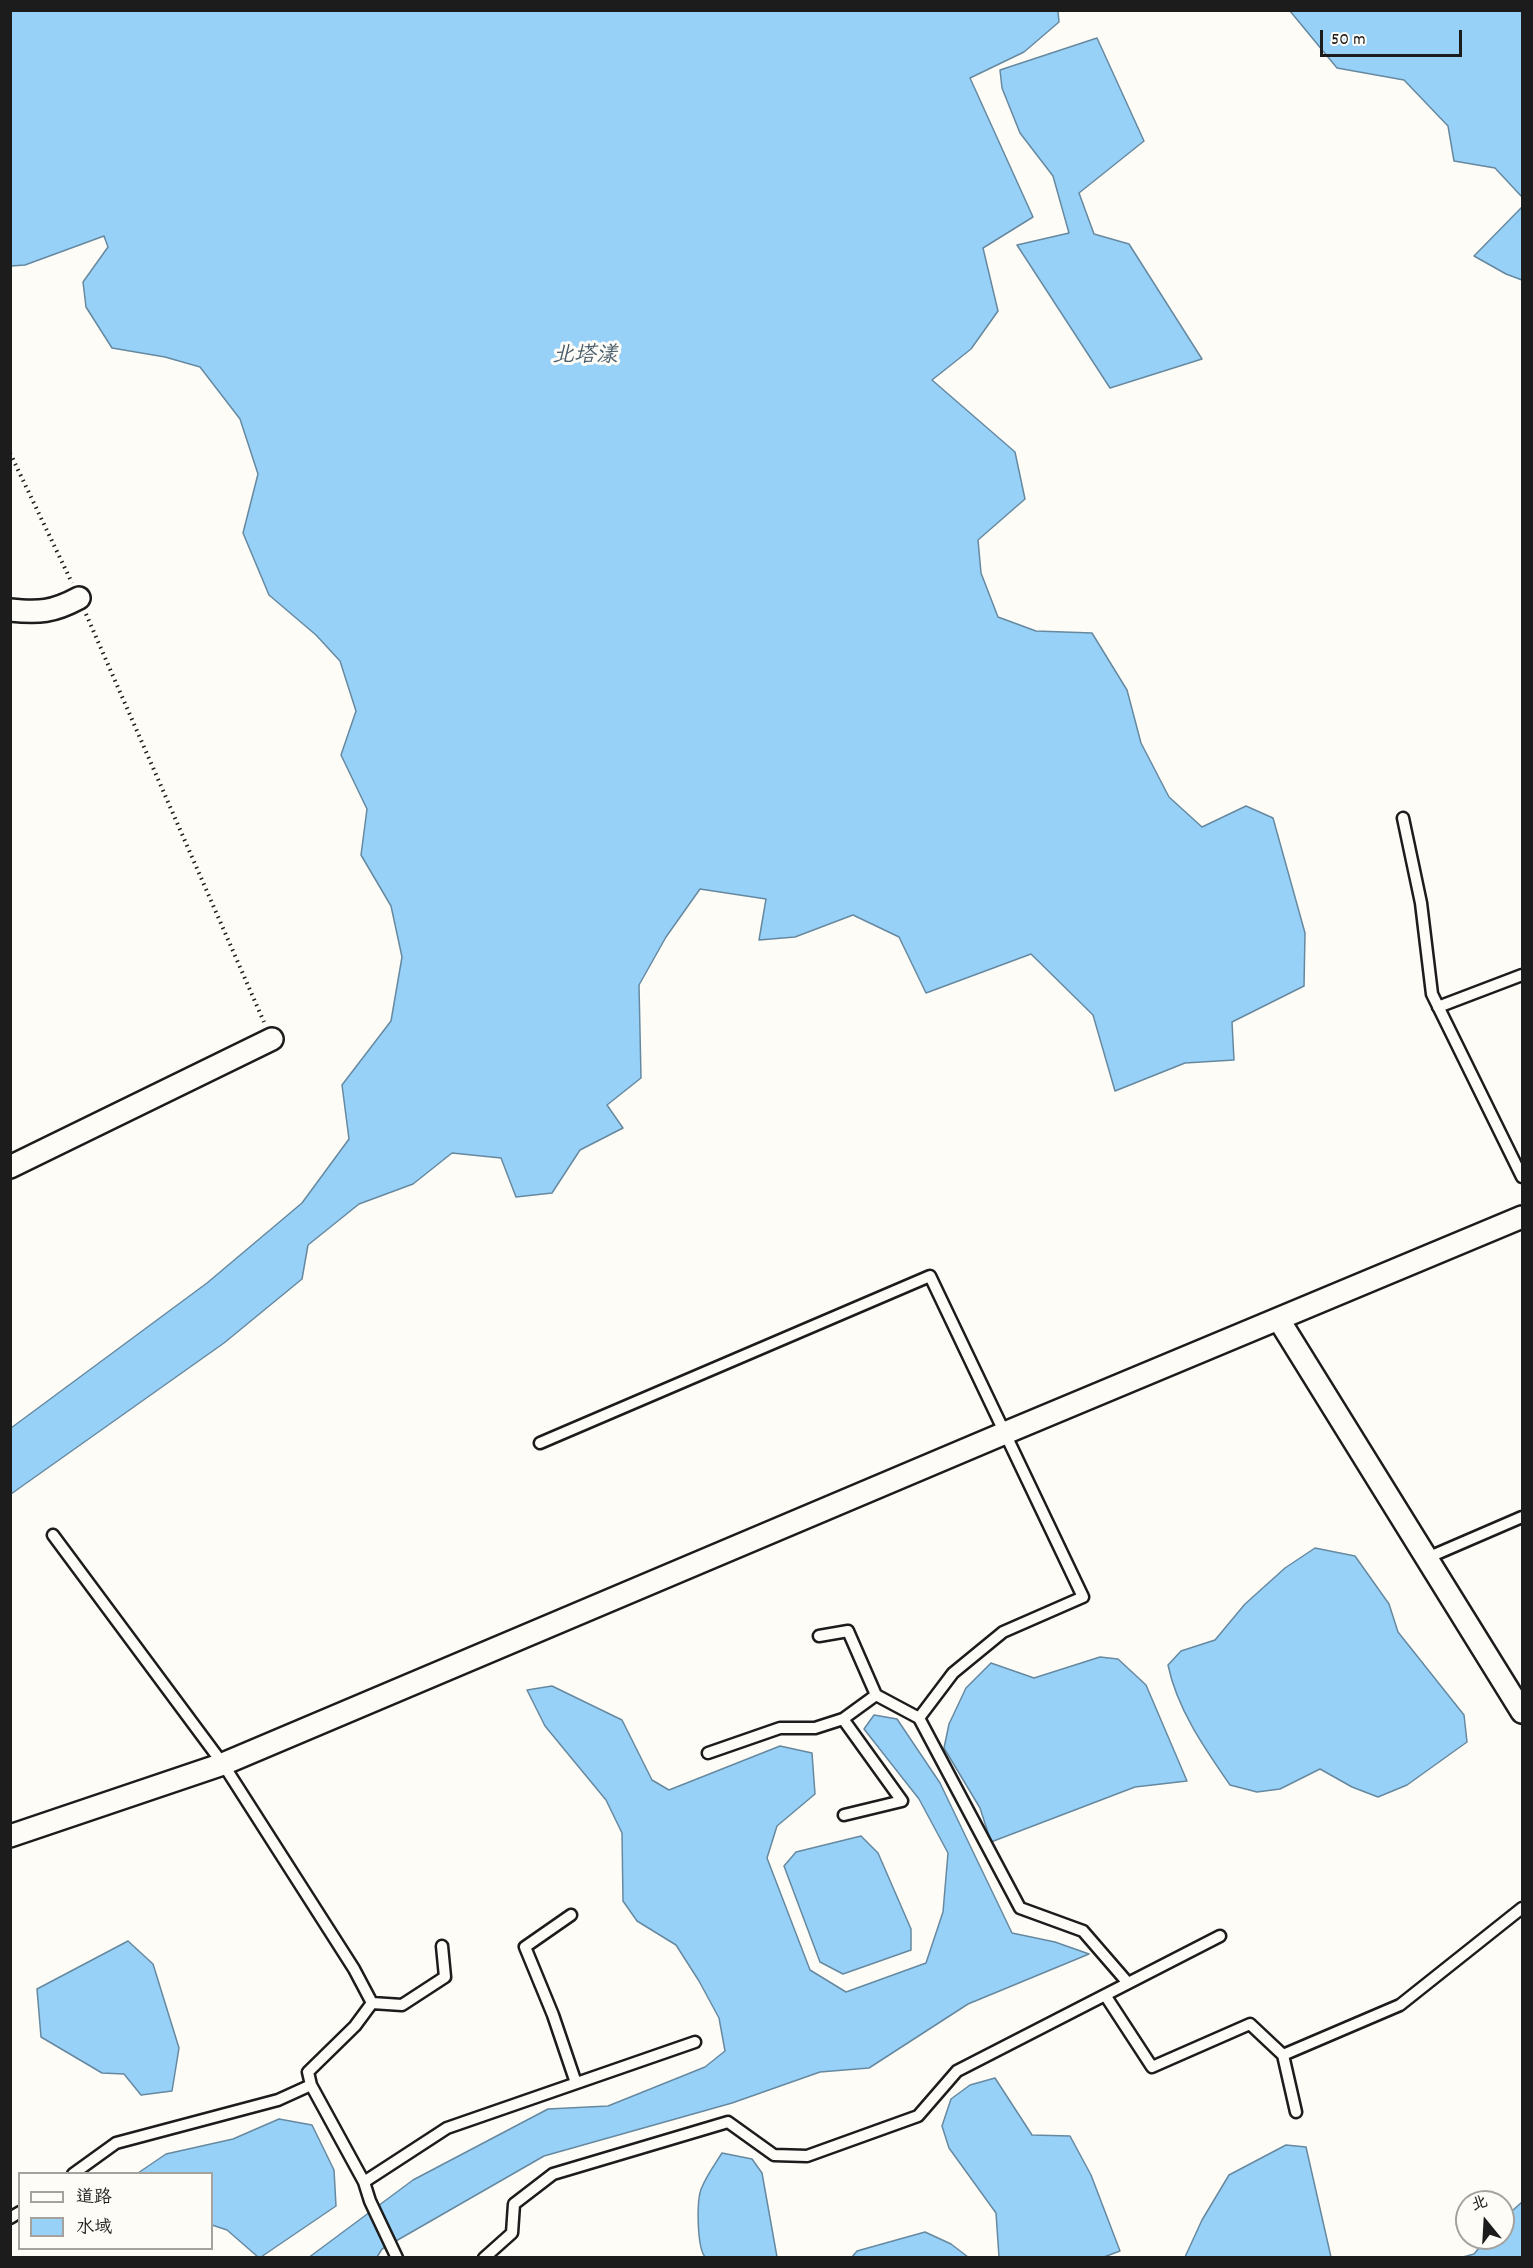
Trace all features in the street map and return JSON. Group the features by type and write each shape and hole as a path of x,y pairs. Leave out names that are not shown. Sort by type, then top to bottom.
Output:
{"street":[{"path":"10,610 36,613 59,608 79,598"},
{"path":"10,1167 272,1039"},
{"path":"10,1836 223,1764 1522,1217"},
{"path":"1279,1320 1522,1712"}],"lane":[{"path":"1403,818 1422,903 1432,994 1522,1177"},
{"path":"1438,1007 1522,975"},
{"path":"540,1443 930,1276 1083,1597 1003,1632 953,1673 919,1718"},
{"path":"1426,1558 1522,1518"},
{"path":"53,1535 223,1764 354,1969 372,2003"},
{"path":"819,1636 848,1631 876,1695 919,1718 1020,1908 1083,1931 1128,1983"},
{"path":"708,1753 780,1728 815,1728 843,1719 876,1695"},
{"path":"843,1719 902,1801 844,1815"},
{"path":"1282,2055 1400,2005 1522,1908"},
{"path":"571,1915 525,1947 553,2015 576,2083"},
{"path":"484,2258 512,2233 514,2204 553,2174 728,2122 774,2155 807,2156 918,2116 957,2072 1220,1936"},
{"path":"372,2003 402,2005 445,1977 442,1946"},
{"path":"1105,1995 1152,2067 1250,2024 1282,2055 1296,2112"},
{"path":"372,2003 355,2026 308,2072 311,2085 364,2182 370,2201 395,2254"},
{"path":"364,2182 447,2128 694,2042"},
{"path":"76,2172 116,2143 278,2100 311,2085"}],"path":[{"path":"10,453 79,598 272,1039"}],"water":[{"name":"北塔漾","path":"11,10 1058,11 1059,22 1024,52 970,78 1033,217 983,248 998,311 971,349 932,380 1015,452 1025,499 978,540 981,573 998,617 1036,631 1092,633 1127,690 1141,743 1169,797 1202,827 1246,806 1273,818 1305,933 1304,986 1232,1022 1234,1060 1185,1063 1115,1091 1093,1015 1031,954 926,993 899,937 853,915 795,937 759,940 766,899 700,889 666,937 639,985 641,1078 607,1105 623,1128 580,1150 552,1193 516,1197 501,1158 452,1153 413,1184 359,1204 308,1245 302,1279 224,1343 11,1494 11,1428 207,1283 302,1203 349,1139 342,1085 391,1021 402,957 391,906 361,855 367,809 341,755 356,711 340,661 316,635 269,595 243,533 258,474 240,419 200,367 165,357 112,348 86,307 83,282 108,247 104,236 25,265 11,266"},
{"path":"1290,11 1522,11 1522,197 1495,168 1454,161 1448,126 1404,80 1337,68"},
{"path":"1097,38 1144,141 1079,193 1094,234 1129,244 1202,359 1110,388 1017,245 1069,233 1053,176 1020,133 1002,88 1000,70"},
{"path":"1522,207 1522,280 1474,256"},
{"path":"1315,1548 1355,1556 1389,1604 1398,1632 1464,1715 1467,1742 1407,1785 1378,1797 1352,1787 1320,1769 1280,1789 1257,1792 1230,1785 1185,1713 1172,1681 1168,1665 1181,1651 1215,1640 1245,1604 1285,1568"},
{"path":"1100,1657 1118,1659 1146,1685 1187,1781 1135,1787 991,1842 980,1808 944,1748 949,1724 966,1688 991,1663 1034,1678"},
{"path":"552,1686 622,1720 652,1780 669,1790 780,1746 812,1753 815,1794 777,1826 767,1858 810,1970 846,1992 926,1963 943,1912 948,1853 919,1799 864,1729 874,1715 897,1719 940,1783 1012,1933 1055,1942 1089,1954 968,2004 869,2068 820,2072 732,2103 544,2156 382,2249 377,2257 308,2258 413,2180 548,2109 608,2106 705,2067 725,2051 719,2018 676,1945 637,1921 623,1901 622,1833 606,1800 545,1726 527,1690"},
{"path":"861,1836 878,1853 911,1929 911,1950 843,1974 820,1962 784,1866 796,1852"},
{"path":"128,1941 153,1964 179,2048 172,2091 141,2095 124,2074 102,2073 41,2037 37,1989"},
{"path":"995,2078 1032,2135 1070,2136 1091,2175 1120,2251 1104,2257 999,2257 996,2213 949,2148 942,2126 951,2099 970,2085"},
{"path":"279,2119 312,2125 334,2170 336,2206 258,2257 227,2230 213,2225 213,2172 139,2172 166,2154 233,2139"},
{"path":"1286,2145 1306,2147 1331,2257 1185,2257 1202,2220 1229,2175"},
{"path":"722,2153 752,2159 762,2173 777,2257 705,2257 702,2252 698,2212 700,2193 706,2178"},
{"path":"1522,2202 1522,2257 1463,2257 1474,2254 1477,2250 1515,2250 1515,2208"},
{"path":"925,2232 951,2244 968,2257 852,2257 857,2251"}]}
